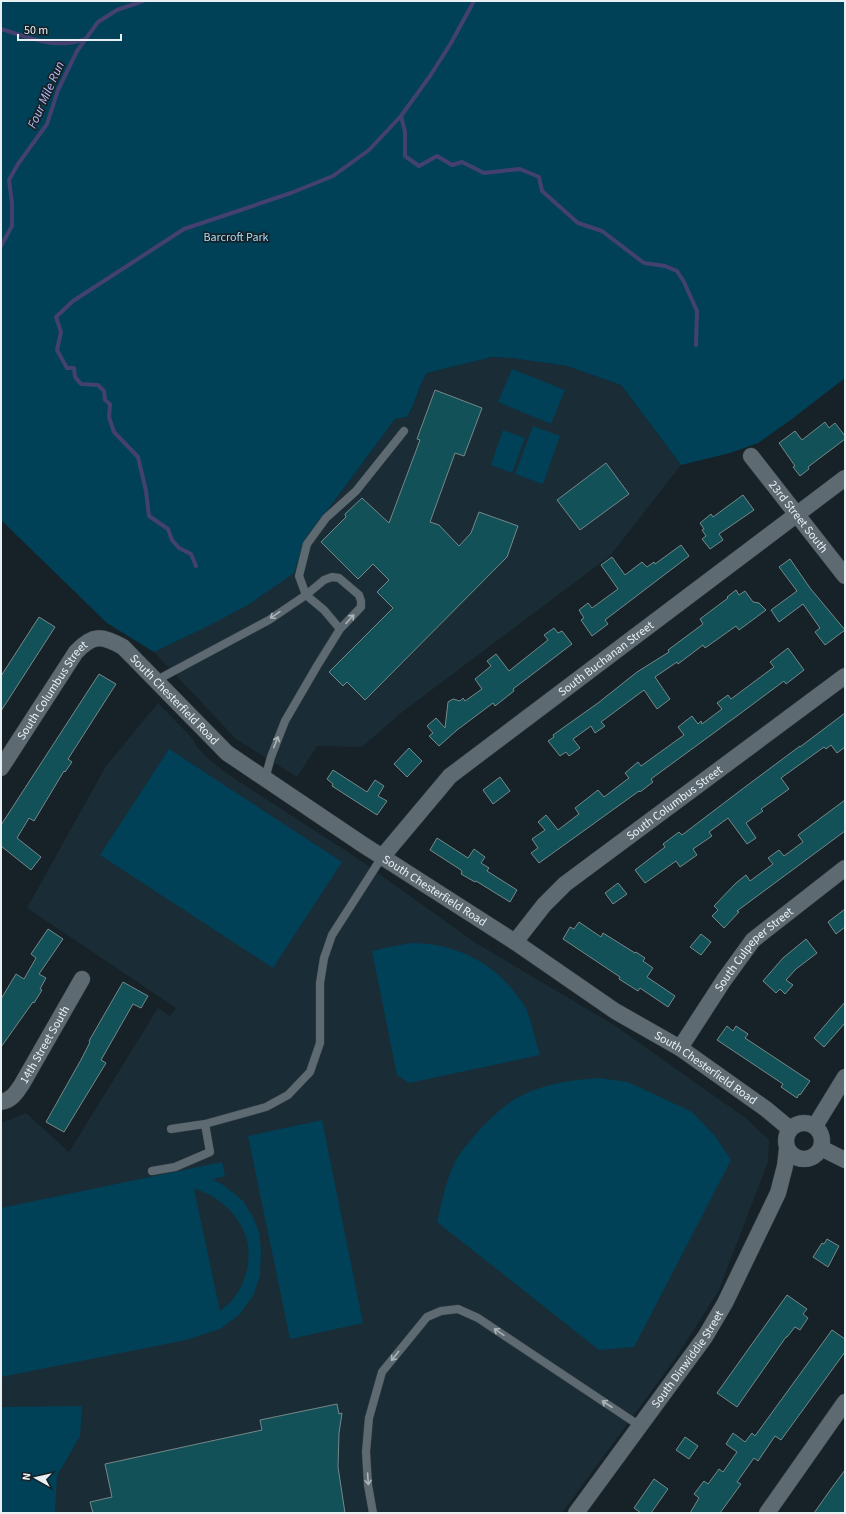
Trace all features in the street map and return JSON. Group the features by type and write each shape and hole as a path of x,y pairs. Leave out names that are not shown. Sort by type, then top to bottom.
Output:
{"street":[{"name":"23rd Street South","path":"751,456 845,576"},
{"name":"South Buchanan Street","path":"382,857 450,776 845,478"},
{"name":"South Chesterfield Road","path":"94,638 110,640 123,647 227,753 616,1011 680,1048 766,1109 790,1129"},
{"name":"South Columbus Street","path":"1,768 76,652 84,644 94,638"},
{"name":"South Columbus Street","path":"514,942 544,905 565,884 845,676"},
{"name":"South Culpeper Street","path":"680,1048 724,980 753,940 845,868"},
{"name":"14th Street South","path":"1,1102 7,1101 15,1095 82,979"},
{"path":"815,1126 845,1077"},
{"path":"804,1122 815,1126 822,1136 821,1148 813,1157 807,1159 795,1157 787,1149 786,1137 790,1129 804,1122"},
{"path":"821,1148 845,1160"},
{"name":"South Dinwiddie Street","path":"576,1513 705,1337 726,1303 778,1192 785,1166 787,1149"},
{"name":"South Dinwiddie Street","path":"778,1192 807,1159"},
{"path":"767,1513 845,1402"}],"lane":[{"path":"340,629 324,610 306,595 299,576 307,544 326,518 356,491 404,431"},
{"path":"157,680 269,620 306,595 324,580 332,577 339,578 359,595 361,607 340,629 285,720 271,757 265,779"},
{"path":"171,1129 205,1124 266,1107 288,1095 310,1072 320,1043 320,983 324,958 332,935 382,857"},
{"path":"152,1172 175,1167 210,1152 205,1124"},
{"path":"373,1513 368,1485 366,1452 369,1418 382,1372 427,1317 441,1311 458,1309 478,1318 640,1426"}],"shaded area":[{"path":"492,357 511,358 567,366 621,385 681,465 610,556 401,713 362,747 317,746 297,777 236,739 154,652 248,605 304,542 395,419 407,417 412,409 427,373"},
{"path":"158,703 192,738 197,747 212,762 229,775 354,856 476,943 614,1025 747,1119 769,1140 768,1162 718,1292 675,1359 562,1513 1,1513 1,1123 26,1113 69,1152 158,1008 170,1016 176,1008 27,908 106,766"}],"green space":[{"name":"Barcroft Park","path":"1,1 845,1 845,378 758,443 730,453 681,465 621,385 567,366 511,358 492,357 427,373 407,417 395,419 304,542 294,573 248,605 154,652 107,623 1,520"},
{"path":"512,369 565,390 551,424 498,402"},
{"path":"533,426 560,436 543,484 515,474"},
{"path":"503,430 525,438 512,473 491,465"},
{"path":"169,749 342,862 273,968 100,855"},
{"path":"411,943 441,946 455,950 482,963 494,971 505,981 526,1008 540,1055 409,1083 397,1075 372,951"},
{"path":"599,1078 628,1082 692,1112 715,1136 731,1160 634,1347 599,1350 437,1222 447,1182 457,1158 466,1145 499,1111 519,1097 552,1084"},
{"path":"322,1120 363,1323 290,1339 248,1136"},
{"path":"222,1162 225,1176 213,1179 226,1187 243,1201 253,1217 259,1232 261,1249 260,1276 253,1296 240,1314 220,1329 186,1340 1,1377 1,1208","holes":["194,1189 210,1195 226,1206 238,1220 246,1237 248,1247 249,1257 245,1278 235,1297 220,1311"]},
{"path":"82,1406 80,1436 57,1476 55,1513 1,1513 1,1411 3,1407"}],"building":[{"path":"435,390 482,408 464,456 455,453 430,522 439,525 459,546 471,533 479,512 518,526 507,557 365,700 347,682 343,686 329,672 393,608 377,592 389,580 373,564 358,579 321,542 346,517 345,514 362,498 389,523 420,440 417,439"},
{"path":"825,422 829,428 835,423 845,436 845,439 808,467 809,469 800,476 779,443 795,431 802,440"},
{"path":"606,463 629,494 580,530 557,500"},
{"path":"743,495 754,510 719,534 723,540 710,549 702,539 706,536 700,523 711,514 713,517"},
{"path":"681,545 689,556 605,620 608,624 592,636 581,620 584,618 579,610 588,603 592,608 618,589 601,565 612,557 625,575 642,562 647,567 654,562 655,564"},
{"path":"790,559 810,588 845,630 825,645 815,632 820,628 803,604 779,622 771,610 797,591 779,567"},
{"path":"736,590 739,595 745,591 753,602 759,603 766,610 739,630 736,626 705,648 703,645 678,664 677,662 655,677 670,699 657,709 644,690 601,722 605,726 595,733 591,726 573,739 580,748 569,756 566,752 560,756 548,741 554,737 553,735 598,703 637,672 669,652 668,650 703,624 700,619 728,598 727,597"},
{"path":"39,617 55,627 1,711 1,676"},
{"path":"554,628 558,633 562,631 572,644 513,689 514,691 495,706 493,703 457,730 439,746 429,736 433,733 427,726 436,718 445,728 448,702 453,699 460,701 463,698 465,701 482,689 475,679 491,666 487,661 496,654 509,671 548,640 544,635"},
{"path":"788,648 804,670 786,684 784,681 651,779 653,782 640,792 639,791 539,863 531,853 538,848 532,839 545,830 538,822 546,815 558,830 579,814 575,808 598,790 604,797 629,778 625,773 638,762 641,766 684,735 678,727 692,716 698,724 701,721 702,724 722,709 717,703 728,695 731,699 774,667 770,662"},
{"path":"99,674 116,684 68,759 72,762 65,772 64,771 34,821 29,818 17,838 41,857 31,870 1,846 1,825"},
{"path":"845,713 845,747 837,753 831,745 826,749 824,747 781,778 789,789 761,809 763,811 746,823 756,838 747,844 728,818 709,832 712,836 693,849 697,855 680,867 676,861 645,883 635,870 665,847 663,844 679,832 682,835"},
{"path":"409,748 422,761 407,777 394,764"},
{"path":"333,770 367,792 375,780 384,786 378,796 387,801 377,815 332,786 333,784 327,779"},
{"path":"500,777 510,791 493,804 483,790"},
{"path":"845,800 845,831 737,911 739,912 724,928 712,916 718,910 714,906 736,883 746,875 750,881 773,864 768,858 779,850 784,856 803,842 798,835"},
{"path":"437,838 468,858 474,849 485,857 481,863 489,868 487,871 517,890 510,902 476,881 475,882 461,874 461,870 430,850"},
{"path":"618,883 627,894 613,904 605,893"},
{"path":"845,909 845,927 836,934 828,922"},
{"path":"579,922 601,937 603,933 645,958 643,961 653,968 647,977 675,996 668,1007 640,988 638,991 619,979 620,977 563,939 570,927 574,929"},
{"path":"48,929 63,939 39,974 46,978 40,989 42,990 1,1047 1,999 16,974 24,979 36,958 31,954"},
{"path":"701,934 711,942 701,955 690,947"},
{"path":"806,939 817,953 796,969 786,980 793,985 785,994 780,989 776,993 763,981 783,958"},
{"path":"123,982 148,996 141,1008 133,1004 101,1060 106,1063 64,1132 46,1122 82,1058 90,1042 89,1041"},
{"path":"845,1002 845,1023 824,1047 814,1038"},
{"path":"727,1026 733,1031 736,1026 748,1034 745,1038 810,1081 800,1095 799,1094 797,1098 781,1087 783,1084 717,1040"},
{"path":"827,1239 839,1246 828,1267 813,1257 822,1243 824,1244"},
{"path":"787,1295 807,1309 803,1314 808,1318 800,1330 795,1327 786,1337 737,1407 717,1393"},
{"path":"832,1330 845,1339 845,1352 781,1440 775,1436 758,1461 754,1458 737,1482 741,1484 720,1513 690,1513 699,1498 694,1494 704,1481 708,1484 719,1469 723,1472 737,1452 726,1444 733,1433 745,1442 752,1433 755,1436"},
{"path":"337,1404 339,1414 342,1413 339,1433 338,1467 345,1513 93,1513 90,1502 112,1497 105,1464 262,1430 260,1420"},
{"path":"685,1437 698,1446 689,1459 676,1450"},
{"path":"845,1470 845,1513 814,1513 831,1489"},
{"path":"654,1479 668,1489 651,1513 641,1513 634,1508"}],"waterway":[{"name":"Four Mile Run","path":"1,246 12,226 12,203 9,180 18,164 47,124 58,90 77,51 98,22 117,10 143,1"},
{"path":"196,566 191,554 179,548 172,540 168,529 149,516 146,491 138,457 114,432 109,417 110,404 105,400 104,391 98,385 81,384 75,377 74,368 67,368 57,350 61,332 56,317 73,301 184,229 291,193 333,176 369,150 401,116 430,76 451,43 474,1"},
{"path":"1,29 43,42 64,43 86,39"},
{"path":"401,116 405,132 405,156 419,166 437,156 452,165 462,162 484,173 520,169 539,177 542,191 578,223 602,231 644,263 665,266 677,271 684,282 697,311 696,345"}]}
